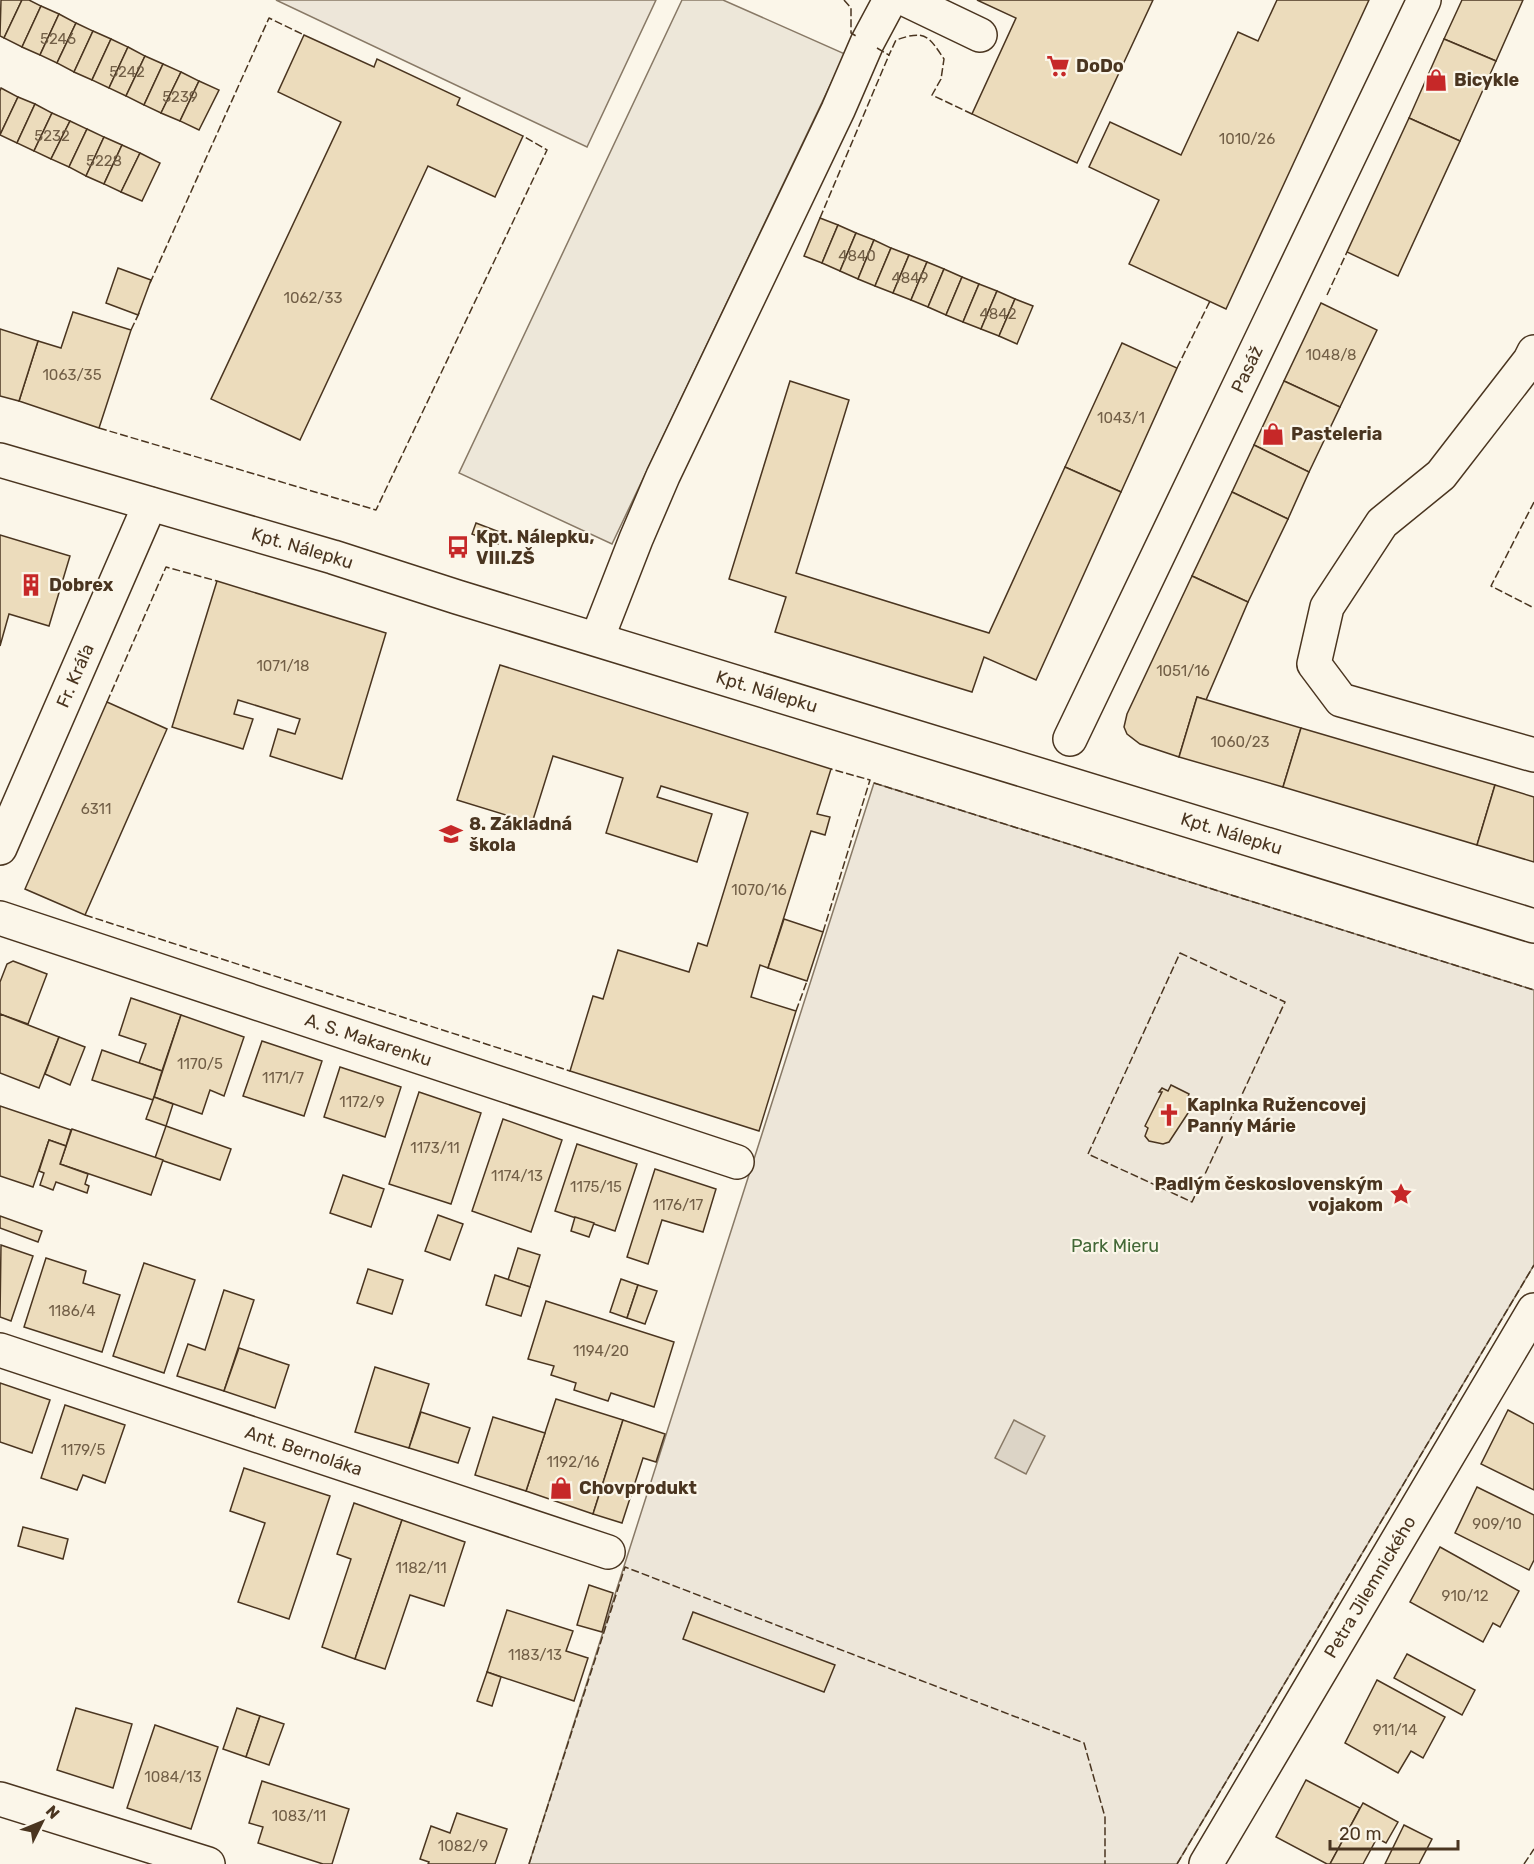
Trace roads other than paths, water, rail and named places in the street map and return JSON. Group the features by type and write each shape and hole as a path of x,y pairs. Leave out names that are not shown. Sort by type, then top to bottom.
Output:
{"street":[{"path":"597,639 663,476 838,110 867,43 890,0"},
{"path":"907,0 980,35"},
{"name":"Pasáž","path":"1070,739 1424,0"},
{"path":"1534,352 1441,476 1382,523 1327,607 1314,664 1341,700 1534,756"},
{"name":"Kpt. Nálepku","path":"0,460 333,557 398,579 1534,926"},
{"name":"Fr. Kráľa","path":"0,848 150,504"},
{"name":"A. S. Makarenku","path":"0,918 737,1162"},
{"name":"Petra Jilemnického","path":"1206,1864 1534,1310"},
{"name":"Ant. Bernoláka","path":"0,1350 608,1552"},
{"path":"0,1799 208,1864"}],"place":[{"name":"DoDo","path":"1058,66"},
{"name":"Bicykle","path":"1436,80"},
{"name":"Pasteleria","path":"1273,434"},
{"name":"Kpt. Nálepku, VIII.ZŠ","path":"458,547"},
{"name":"Dobrex","path":"31,585"},
{"name":"8. Základná škola","path":"451,834"},
{"name":"Kaplnka Ružencovej Panny Márie","path":"1169,1115"},
{"name":"Padlým československým vojakom","path":"1401,1194"},
{"name":"Chovprodukt","path":"561,1488"}],"park label":[{"name":"Park Mieru","path":"1115,1246"}]}
